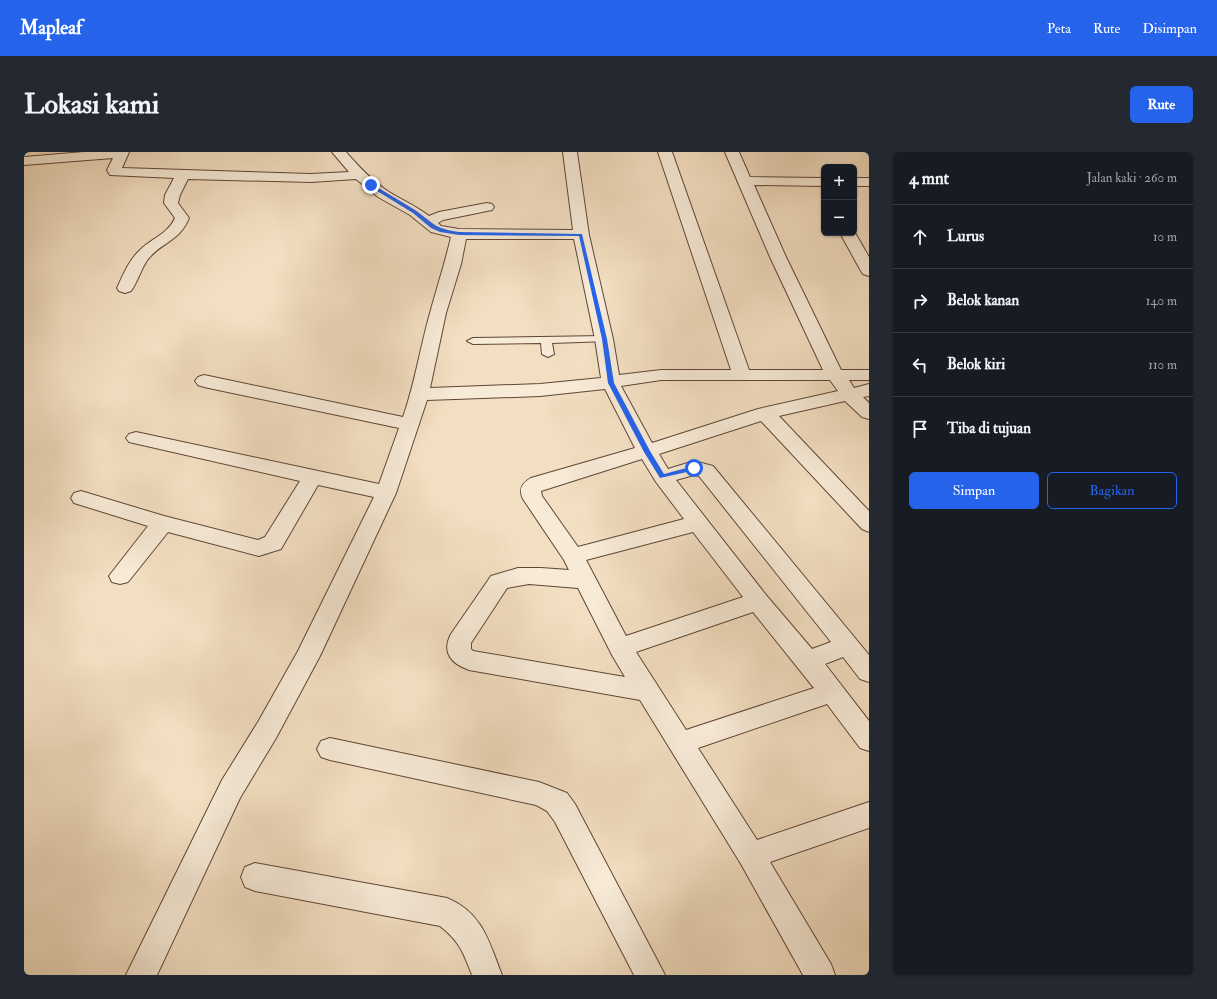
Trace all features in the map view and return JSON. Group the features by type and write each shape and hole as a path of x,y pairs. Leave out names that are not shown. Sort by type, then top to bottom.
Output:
{"street":[{"path":"24,161 54,155 79,157 121,152 114,170 115,172 311,178 359,175"},
{"path":"339,152 359,175 383,194 414,212 436,229 459,234 581,235"},
{"path":"570,152 581,235 604,339 611,383 647,452 663,477 758,601 808,661 869,740"},
{"path":"665,152 742,376"},
{"path":"732,152 778,257 836,375 850,395 869,413"},
{"path":"125,288 140,259 146,252 171,235 181,222 181,215 171,206 170,200 183,174"},
{"path":"746,181 821,183"},
{"path":"857,182 869,182"},
{"path":"428,222 439,216 486,207"},
{"path":"142,975 231,789 267,730 308,656 386,493 420,394 438,312 454,264 459,234"},
{"path":"850,236 869,271"},
{"path":"420,394 540,390 611,383 622,379 661,376 869,375"},
{"path":"204,381 410,424"},
{"path":"820,975 751,855 620,648 573,556 530,493 531,487 538,483 647,452 765,413 869,390"},
{"path":"765,413 869,524"},
{"path":"136,438 386,493"},
{"path":"663,477 694,468 706,471 869,672"},
{"path":"81,498 163,523 253,547 264,547 273,543 313,478"},
{"path":"120,576 163,523"},
{"path":"573,556 697,523"},
{"path":"586,580 520,576 507,577 499,582 459,641 459,652 465,658 470,660 646,691"},
{"path":"620,648 758,601"},
{"path":"808,661 847,645"},
{"path":"681,743 832,692"},
{"path":"330,749 539,794 557,802 583,846 650,975"},
{"path":"751,855 869,815"},
{"path":"255,877 447,914 462,924 471,936 487,975"}],"lane":[{"path":"473,341 604,339"},
{"path":"546,340 548,354"}],"route":[{"path":"371,185 383,194 414,212 428,222 432,227 442,231 459,234 581,235 604,339 611,383 647,452 663,477 694,468"}]}
